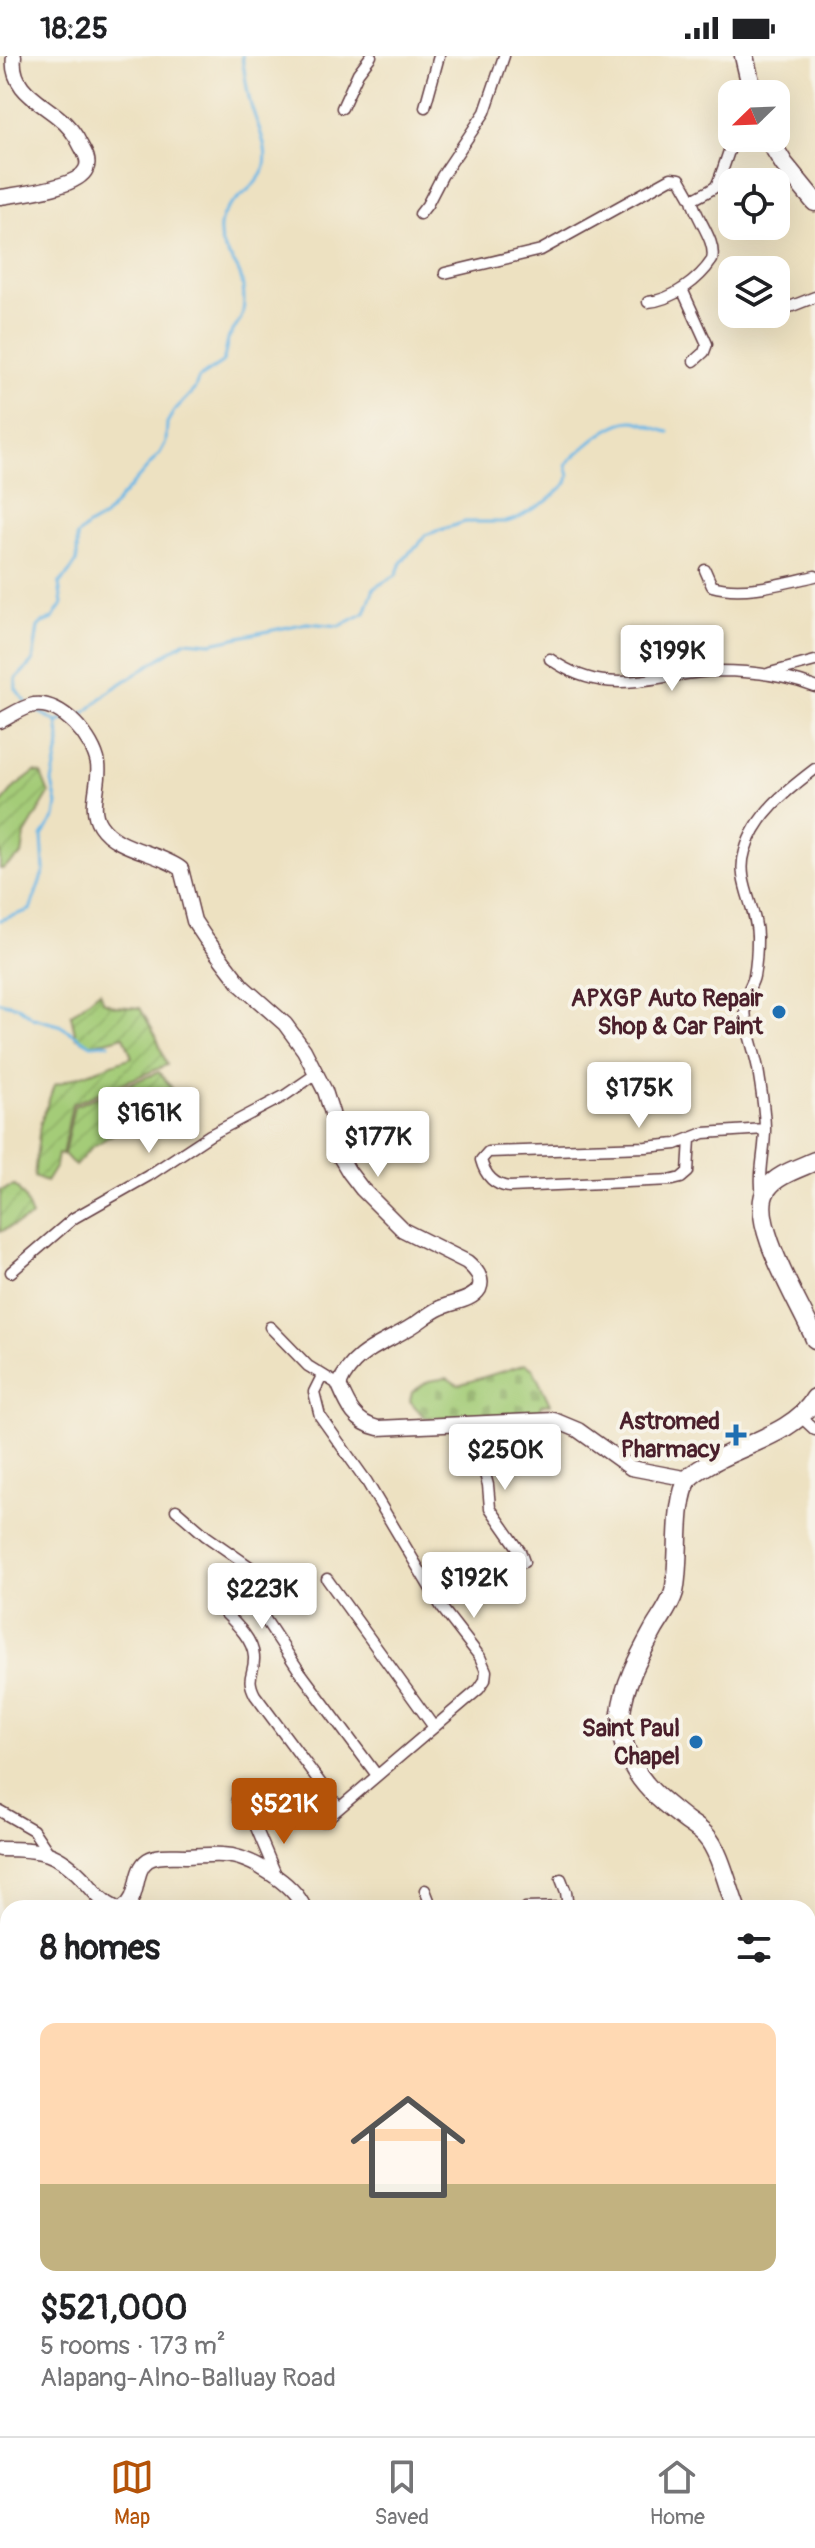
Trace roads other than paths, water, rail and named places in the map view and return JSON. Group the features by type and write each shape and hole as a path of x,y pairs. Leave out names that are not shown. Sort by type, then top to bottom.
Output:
{"highway":[{"path":"744,56 750,80"},
{"path":"776,152 815,202"},
{"path":"815,1161 777,1180 767,1188 762,1200 763,1225 815,1339"},
{"path":"733,1900 706,1835 641,1781 624,1747 620,1733 621,1714 630,1679 671,1601 680,1514 689,1479 723,1455 776,1431 808,1423 815,1398"}],"street":[{"path":"0,197 75,180 86,171 88,163 69,128 31,99 20,84 14,72 14,56"},
{"path":"342,108 358,73 371,56"},
{"path":"425,107 439,56"},
{"path":"420,214 485,112 504,56"},
{"path":"692,200 714,188 728,152"},
{"path":"445,273 541,250 671,178 680,179 714,254 709,266 682,289 667,299 648,302"},
{"path":"682,289 707,344 704,352 694,361"},
{"path":"790,306 815,297"},
{"path":"705,570 712,586 726,588 815,576"},
{"path":"550,659 583,678 618,683 718,671 795,679 815,687"},
{"path":"764,674 815,661"},
{"path":"783,669 795,679"},
{"path":"0,721 38,705 61,712 86,737 98,765 94,812 98,823 105,832 142,853 181,869 194,921 242,986 296,1037 325,1091 339,1155 362,1189 403,1230 467,1262 476,1270 481,1280 472,1296 433,1311 408,1329 367,1350 354,1360 339,1385"},
{"path":"762,1200 760,1182 765,1129 758,1069 745,1020 746,998 754,978 758,938 742,880 742,866 752,833 763,816 779,798 815,769"},
{"path":"11,1272 74,1218 148,1176 210,1135 284,1096 316,1074"},
{"path":"690,1139 688,1172 673,1180 509,1187 488,1177 481,1160 488,1152 646,1147 676,1144 704,1133 765,1129"},
{"path":"270,1327 295,1355 339,1385 355,1417 367,1425 378,1428 554,1420 578,1430 631,1468 689,1479"},
{"path":"290,1794 318,1822 324,1821 479,1689 486,1671 480,1657 437,1600 367,1482 320,1416 314,1392 322,1376"},
{"path":"471,1424 488,1485 490,1508 520,1551 524,1562"},
{"path":"176,1510 192,1526 259,1573 264,1583 256,1604 259,1610 298,1669 376,1774"},
{"path":"327,1579 433,1726"},
{"path":"220,1608 244,1633 252,1650 254,1661 249,1682 255,1695 339,1808"},
{"path":"237,1799 257,1826 278,1879"},
{"path":"0,1811 33,1830 48,1852"},
{"path":"0,1849 48,1852 64,1860 102,1900"},
{"path":"132,1900 143,1865 161,1856 233,1856 278,1879 292,1889 299,1900"},
{"path":"561,1879 567,1900"},
{"path":"425,1890 429,1900"}],"waterway":[{"path":"26,702 16,689 16,679 33,661 38,627 52,619 62,604 59,584 76,563 77,536 104,517 160,453 166,442 167,423 174,411 194,390 199,378 222,363 228,339 243,313 242,280 222,246 220,226 226,211 261,175 266,157 249,98 242,56"},
{"path":"76,716 186,641 211,643 307,623 340,626 365,613 374,588 396,575 401,563 425,535 465,522 506,522 516,519 547,501 567,483 566,464 601,434 621,423 639,422 669,432"},
{"path":"37,711 57,722"},
{"path":"0,920 30,910 44,870 42,836 55,817 57,804 52,782 60,743 57,722 64,720"},
{"path":"0,1002 17,1006 33,1018 59,1025 91,1045 109,1044"}],"place":[{"name":"APXGP Auto Repair Shop & Car Paint","path":"779,1012"},
{"name":"Astromed Pharmacy","path":"736,1435"},
{"name":"Saint Paul Chapel","path":"696,1742"}]}
